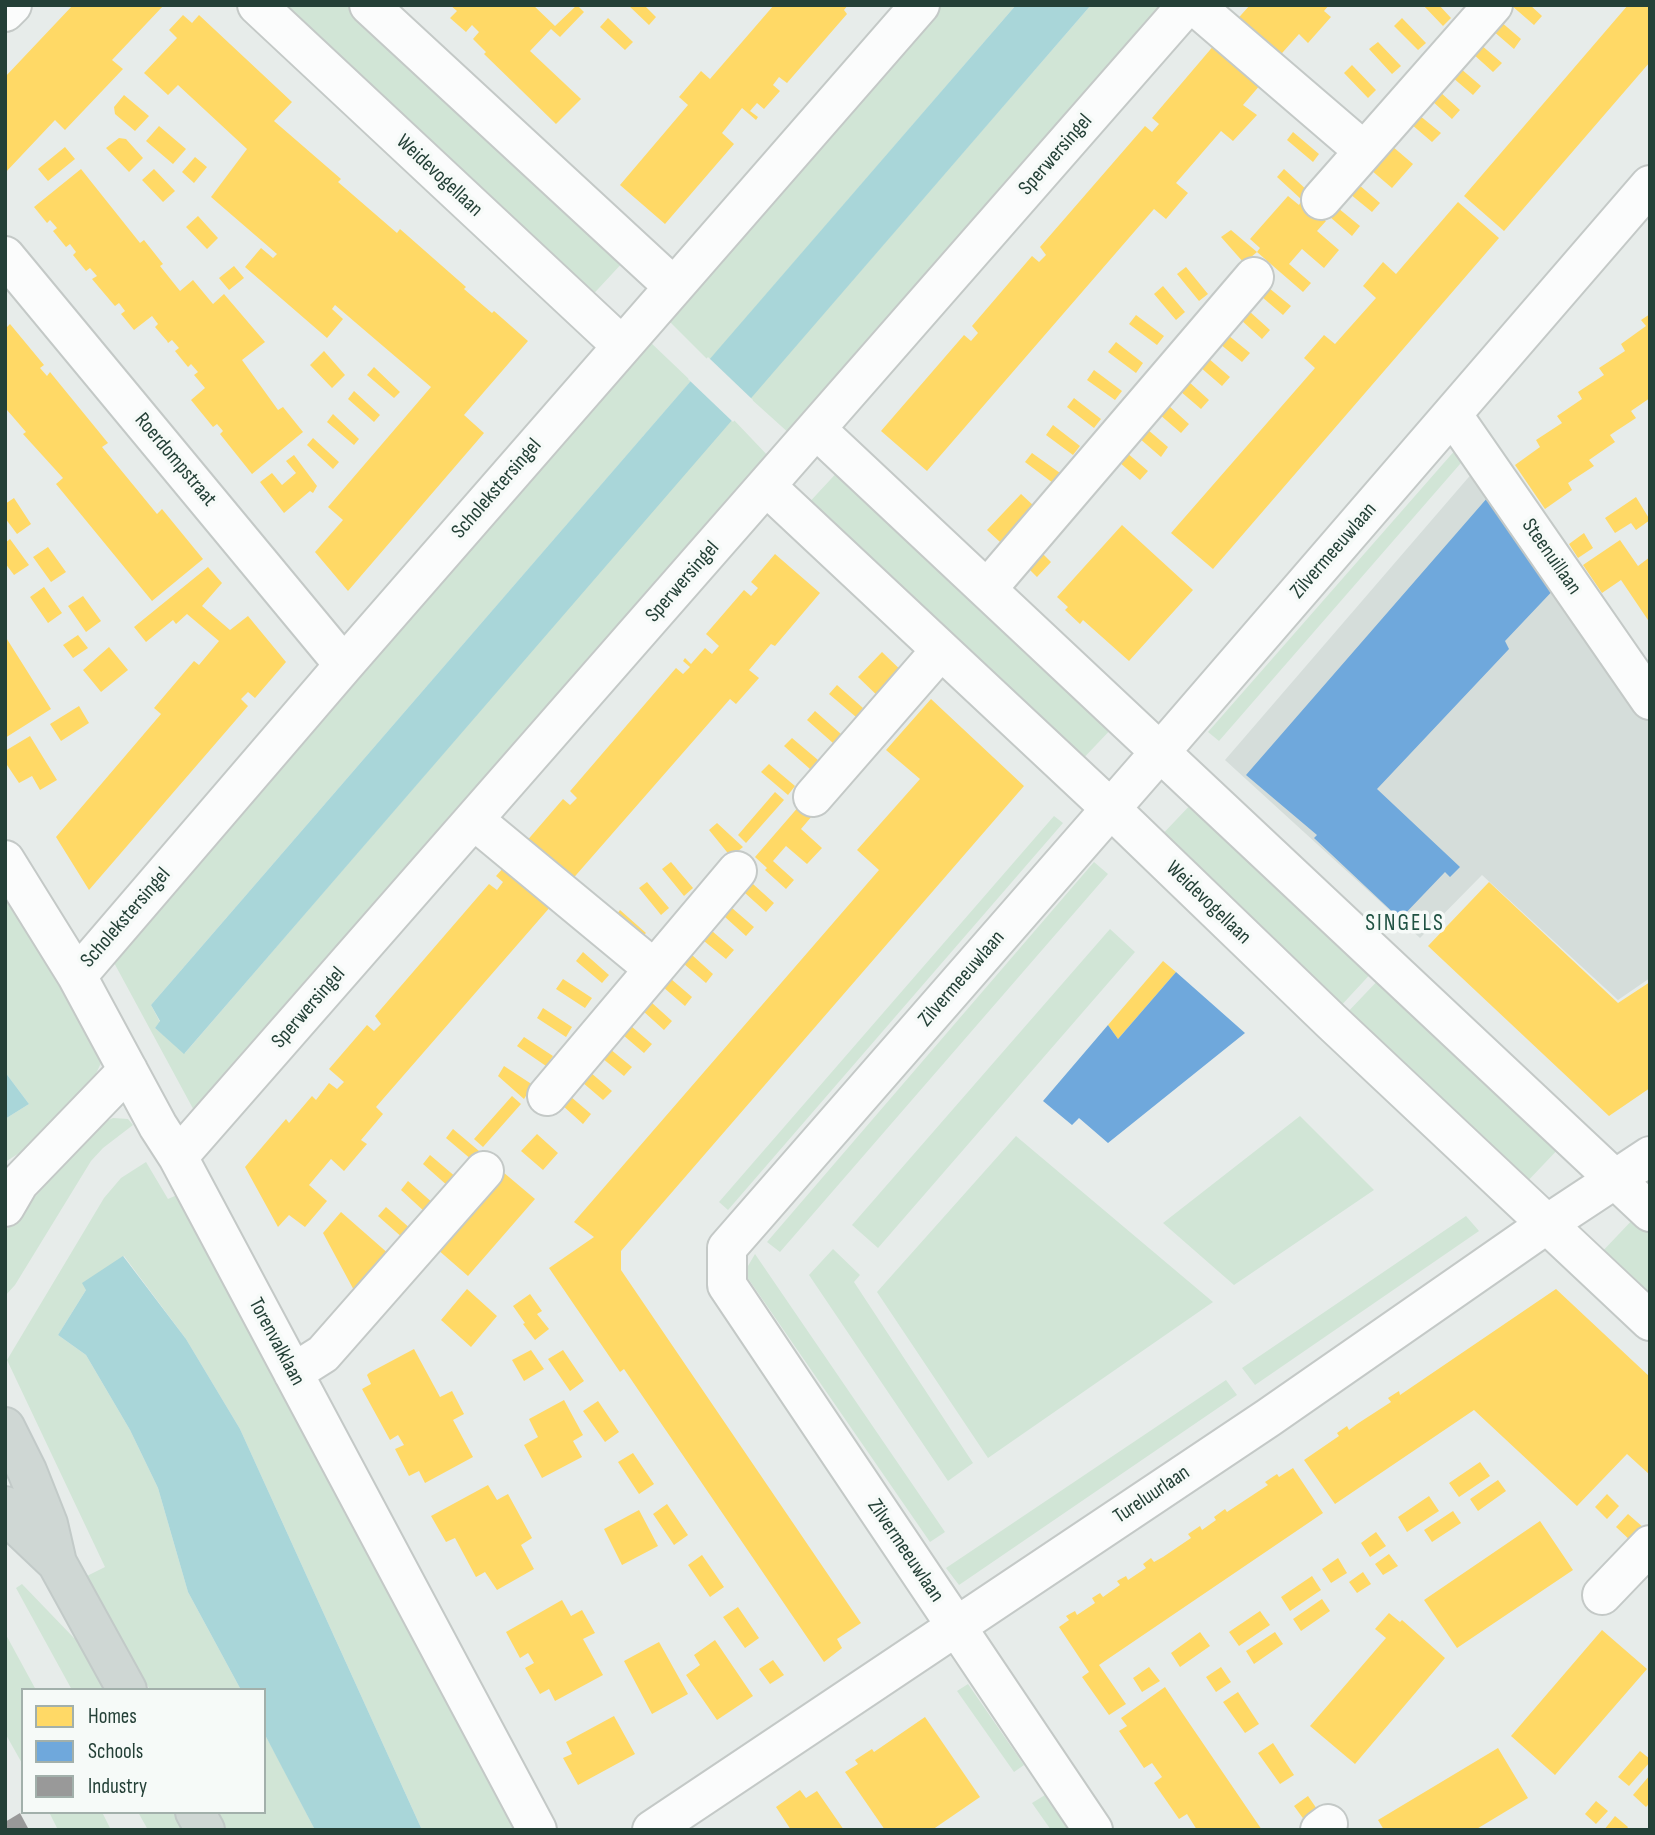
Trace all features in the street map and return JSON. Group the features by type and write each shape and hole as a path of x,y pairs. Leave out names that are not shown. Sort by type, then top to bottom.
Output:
{"main road":[{"path":"5,1427 27,1471 48,1524 57,1563 126,1688"},
{"path":"5,1506 19,1527 57,1563"},
{"path":"196,1814 205,1830"}],"street":[{"path":"5,12 12,5"},
{"name":"Weidevogellaan","path":"257,5 622,346"},
{"path":"369,5 674,287"},
{"name":"Scholekstersingel","path":"77,976 344,665 920,5"},
{"name":"Sperwersingel","path":"178,1157 1186,5"},
{"path":"1194,5 1364,151"},
{"path":"1321,200 1493,5"},
{"name":"Zilvermeeuwlaan","path":"1093,1830 727,1285 727,1248 1650,186"},
{"name":"Roerdompstraat","path":"5,256 344,665"},
{"path":"987,589 1254,277"},
{"name":"Steenuillaan","path":"1452,414 1650,700"},
{"path":"816,429 1650,1212"},
{"name":"Weidevogellaan","path":"766,486 1111,808 1332,1022 1650,1321"},
{"path":"813,797 941,650"},
{"path":"474,820 654,969"},
{"name":"Torenvalklaan","path":"5,860 77,976 178,1157 537,1830"},
{"path":"547,1096 737,871"},
{"path":"10,1192 128,1070"},
{"name":"Tureluurlaan","path":"652,1830 1268,1418 1547,1224 1650,1156"},
{"path":"293,1373 323,1354 484,1171"},
{"path":"1602,1595 1650,1545"}],"shaded area":[{"path":"1480,464 1650,716 1650,978 1618,1000 1482,875 1420,938 1225,760"}],"green space":[{"path":"271,5 354,5 625,260 586,302 365,94 373,86 347,62 339,70"},
{"path":"937,5 1016,5 709,361 666,318"},
{"path":"1091,5 1165,5 791,435 750,398"},
{"path":"648,340 691,381 151,1005 160,1022 155,1028 185,1053 732,418 771,459 197,1116 112,959"},
{"path":"1457,448 1467,456 1219,741 1208,732"},
{"path":"843,466 1116,724 1077,765 804,508"},
{"path":"1196,799 1376,968 1337,1010 1156,841"},
{"path":"1054,816 1063,823 728,1210 719,1202"},
{"path":"1094,862 1108,874 780,1252 767,1242"},
{"path":"5,880 100,1051 101,1063 93,1080 26,1149 5,1162 5,1119 29,1104 5,1072"},
{"path":"1110,929 1135,952 878,1248 852,1225"},
{"path":"1383,975 1563,1144 1523,1186 1344,1016"},
{"path":"1300,1116 1374,1190 1234,1285 1163,1223"},
{"path":"113,1118 128,1119 133,1125 91,1161 15,1285 5,1296 5,1231 98,1125"},
{"path":"1016,1136 1213,1302 988,1458 877,1292"},
{"path":"146,1162 168,1199 177,1195 522,1830 422,1830 240,1429 186,1339 124,1256 86,1290 58,1335 86,1355 130,1430 158,1488 188,1592 240,1688 149,1688 87,1576 105,1567 7,1360 104,1198 121,1178"},
{"path":"1637,1215 1650,1227 1650,1305 1598,1256"},
{"path":"1466,1216 1479,1231 1255,1385 1242,1368"},
{"path":"833,1249 860,1275 854,1282 973,1463 948,1481 809,1275"},
{"path":"755,1254 945,1532 930,1542 747,1277 748,1266"},
{"path":"1226,1380 1237,1395 959,1585 946,1568"},
{"path":"22,1584 74,1638 80,1639 107,1688 71,1688 16,1588"},
{"path":"5,1633 35,1688 21,1688 21,1761 5,1733"},
{"path":"968,1684 1024,1765 1014,1772 957,1691"},
{"path":"266,1737 315,1830 227,1830 218,1814 266,1814"},
{"path":"1045,1795 1069,1830 1051,1830 1032,1803"},
{"path":"50,1814 103,1814 111,1830 58,1830"},
{"path":"139,1814 177,1814 186,1830 148,1830"}],"water":[{"path":"1016,5 1091,5 184,1054 155,1028 160,1021 151,1005"},
{"path":"5,1072 29,1104 5,1119"},
{"path":"123,1256 186,1339 240,1429 422,1830 315,1830 266,1737 266,1688 240,1688 188,1592 158,1488 130,1430 86,1355 58,1335 86,1290 82,1283"}],"pier":[{"path":"708,357 753,400 733,422 688,379"}],"building: Homes":[{"path":"73,5 164,5 112,60 123,69 65,130 55,120 5,173 5,77"},
{"path":"450,5 533,5 555,26 577,5 584,12 560,37 551,29 530,51 581,99 556,124 484,54 486,52 473,39 479,32 472,25 466,32 450,18 457,11"},
{"path":"628,5 644,5 656,17 649,25"},
{"path":"774,5 848,5 844,10 847,14 787,83 779,77 773,85 780,91 764,109 757,103 750,111 758,117 756,120 742,108 722,133 734,144 665,224 620,185 688,105 679,97 701,71 710,79"},
{"path":"1250,5 1329,5 1324,11 1331,17 1308,43 1299,34 1275,61 1233,24"},
{"path":"1423,5 1439,5 1451,18 1443,26"},
{"path":"1511,5 1530,5 1542,16 1534,25"},
{"path":"1628,5 1650,5 1650,62 1504,231 1464,196"},
{"path":"183,15 192,23 199,15 292,102 274,121 341,179 338,182 397,233 400,229 466,287 464,289 528,341 464,415 484,433 348,591 315,552 343,520 328,507 431,387 335,305 332,309 343,319 327,338 245,267 261,248 273,258 277,254 211,197 247,149 178,85 168,95 144,73 177,38 169,30"},
{"path":"608,18 633,42 625,50 600,27"},
{"path":"1402,18 1426,43 1418,50 1394,26"},
{"path":"1500,21 1521,39 1514,49 1492,30"},
{"path":"1221,37 1267,77 1243,105 1257,115 1233,141 1221,131 1176,183 1188,193 1166,219 1154,209 927,471 881,431 964,335 971,341 978,333 972,326 1032,256 1039,262 1046,255 1040,247 1145,126 1152,132 1159,124 1152,118"},
{"path":"1378,42 1401,66 1392,74 1369,49"},
{"path":"1480,44 1502,63 1493,72 1472,53"},
{"path":"1352,65 1376,90 1368,98 1344,73"},
{"path":"1460,68 1481,86 1473,95 1452,77"},
{"path":"1439,91 1460,110 1452,119 1431,100"},
{"path":"124,95 149,116 135,131 115,114 114,107"},
{"path":"1419,115 1441,133 1432,142 1411,124"},
{"path":"159,126 186,149 173,164 146,141"},
{"path":"1293,132 1319,154 1313,162 1287,140"},
{"path":"119,138 126,139 143,158 129,172 106,148"},
{"path":"1392,146 1413,164 1392,188 1371,170"},
{"path":"65,147 75,159 48,181 38,169"},
{"path":"195,157 207,167 194,183 182,172"},
{"path":"81,169 140,243 144,240 180,291 193,280 213,304 224,294 265,342 242,360 278,410 283,407 303,432 252,474 220,434 223,431 217,424 213,427 191,400 205,388 194,375 198,372 191,364 188,367 175,351 179,348 172,340 168,343 155,327 158,324 152,316 134,330 121,314 125,311 119,303 114,305 92,279 97,276 90,268 86,271 73,255 76,252 70,244 66,247 53,231 57,228 50,220 47,223 34,207"},
{"path":"154,169 175,191 163,202 142,180"},
{"path":"1284,169 1309,192 1302,200 1277,177"},
{"path":"1358,184 1380,203 1372,212 1350,194"},
{"path":"1288,196 1299,205 1302,200 1326,221 1317,231 1339,250 1324,268 1302,249 1289,264 1311,283 1303,292 1257,252 1260,248 1250,239"},
{"path":"1458,202 1499,238 1213,569 1171,533 1315,368 1304,358 1324,335 1335,344 1376,298 1363,286 1383,262 1396,274"},
{"path":"1338,208 1360,226 1352,236 1330,217"},
{"path":"198,216 218,238 207,249 186,227"},
{"path":"1231,230 1257,252 1244,263 1221,237"},
{"path":"234,266 244,278 229,290 219,278"},
{"path":"1186,267 1208,294 1199,301 1177,274"},
{"path":"1163,286 1185,312 1176,320 1154,294"},
{"path":"1269,288 1291,306 1283,315 1262,297"},
{"path":"1249,311 1270,330 1262,339 1241,320"},
{"path":"1650,314 1650,398 1631,411 1636,418 1610,435 1615,442 1589,460 1594,466 1568,483 1572,490 1545,509 1515,465 1540,447 1536,440 1562,423 1557,416 1582,399 1578,392 1604,375 1599,368 1625,351 1621,344 1646,326 1641,320"},
{"path":"1136,315 1164,336 1157,345 1129,324"},
{"path":"10,324 44,365 40,368 47,376 50,372 108,443 102,447 157,514 162,509 203,559 152,601 56,484 63,478 23,434 26,432 7,410 5,411 5,325 7,327"},
{"path":"1228,335 1250,353 1242,362 1220,344"},
{"path":"1116,342 1143,363 1136,373 1108,352"},
{"path":"324,351 345,375 332,388 310,365"},
{"path":"1208,358 1230,377 1222,386 1200,367"},
{"path":"374,367 400,392 394,398 367,375"},
{"path":"1094,370 1122,391 1115,400 1087,380"},
{"path":"1188,381 1209,400 1201,409 1180,391"},
{"path":"354,391 380,415 374,422 348,399"},
{"path":"1074,398 1101,419 1094,428 1067,407"},
{"path":"1168,405 1189,424 1181,433 1159,414"},
{"path":"333,414 359,439 354,445 327,422"},
{"path":"1053,425 1080,446 1073,455 1046,435"},
{"path":"1147,429 1168,447 1161,457 1139,438"},
{"path":"313,438 339,462 333,469 307,445"},
{"path":"1126,452 1148,471 1140,480 1119,462"},
{"path":"1032,453 1060,473 1053,483 1025,462"},
{"path":"294,455 317,486 313,493 310,491 284,513 260,482 272,473 282,485 296,473 286,461"},
{"path":"1021,494 1034,506 1012,553 987,530"},
{"path":"1636,497 1650,520 1636,530 1631,523 1615,533 1605,518"},
{"path":"14,498 31,524 17,534 5,518 5,504"},
{"path":"1122,525 1193,590 1129,661 1083,620 1080,624 1065,610 1068,607 1057,597"},
{"path":"1584,533 1593,548 1578,558 1569,544"},
{"path":"10,539 29,565 14,575 5,563 5,543"},
{"path":"1620,540 1638,566 1650,557 1650,623 1621,580 1602,593 1583,565"},
{"path":"48,547 66,572 51,582 33,557"},
{"path":"1039,550 1051,562 1037,577 1025,565"},
{"path":"775,554 820,593 775,646 771,644 749,670 759,678 736,704 730,699 570,882 525,843 563,799 570,805 577,798 570,791 676,668 683,674 690,667 683,661 685,658 691,664 705,648 712,654 719,646 706,634 744,590 751,596 758,588 751,582"},
{"path":"208,567 222,583 202,606 230,630 248,616 286,662 255,698 248,692 241,699 248,706 89,890 56,837 161,714 154,708 194,661 199,665 219,641 187,614 176,624 173,620 146,642 134,627"},
{"path":"44,587 62,613 48,623 30,597"},
{"path":"83,596 101,621 86,632 68,606"},
{"path":"78,635 88,648 73,658 63,645"},
{"path":"5,636 51,709 5,738"},
{"path":"109,647 128,670 101,692 83,670"},
{"path":"882,652 907,676 883,701 858,677"},
{"path":"837,685 863,708 856,717 829,694"},
{"path":"931,699 1024,786 621,1251 621,1270 861,1623 837,1639 842,1648 824,1662 624,1369 620,1372 549,1268 594,1237 574,1222 879,870 857,850 920,779 886,750"},
{"path":"79,706 89,723 61,741 50,724"},
{"path":"815,711 841,734 833,743 807,720"},
{"path":"30,736 57,780 40,790 32,776 19,783 5,762 5,751"},
{"path":"792,738 818,760 810,769 784,746"},
{"path":"769,764 795,786 788,795 761,772"},
{"path":"775,792 784,800 746,843 738,835"},
{"path":"800,805 812,816 801,829 822,848 807,864 786,846 773,861 794,880 786,889 755,857"},
{"path":"717,823 743,847 731,857 709,830"},
{"path":"512,858 558,898 376,1107 383,1114 361,1140 367,1144 344,1171 331,1159 309,1185 327,1201 305,1227 289,1215 278,1227 245,1167 286,1119 289,1123 312,1096 316,1100 329,1083 337,1089 344,1082 329,1069 367,1025 374,1031 381,1024 375,1016 489,884 497,890 503,882 496,876"},
{"path":"671,862 693,888 684,896 662,869"},
{"path":"647,882 669,908 661,915 639,888"},
{"path":"1489,882 1618,1003 1650,982 1650,1088 1609,1116 1428,946"},
{"path":"753,884 774,903 766,912 745,893"},
{"path":"732,908 754,927 746,936 725,917"},
{"path":"620,910 646,933 638,941 613,919"},
{"path":"712,931 734,950 726,959 704,941"},
{"path":"583,952 609,975 602,983 576,961"},
{"path":"692,955 713,974 706,983 684,964"},
{"path":"1163,961 1176,972 1118,1039 1108,1025"},
{"path":"563,979 592,998 585,1008 556,989"},
{"path":"671,979 692,997 685,1006 663,987"},
{"path":"651,1002 672,1021 664,1030 643,1011"},
{"path":"543,1008 572,1027 566,1037 537,1018"},
{"path":"631,1026 652,1044 644,1053 623,1035"},
{"path":"524,1037 553,1056 546,1066 517,1046"},
{"path":"610,1049 632,1067 624,1076 602,1058"},
{"path":"504,1066 533,1085 524,1099 498,1076"},
{"path":"590,1072 612,1091 603,1100 582,1082"},
{"path":"512,1096 521,1104 483,1147 474,1139"},
{"path":"570,1096 591,1114 583,1124 562,1105"},
{"path":"453,1129 479,1151 472,1160 446,1138"},
{"path":"537,1134 558,1153 543,1170 521,1151"},
{"path":"430,1155 457,1178 449,1187 423,1164"},
{"path":"503,1172 535,1199 468,1276 437,1249"},
{"path":"408,1181 434,1204 426,1213 401,1190"},
{"path":"386,1207 412,1230 404,1239 378,1216"},
{"path":"341,1212 390,1255 356,1294 323,1233"},
{"path":"467,1289 497,1316 471,1347 441,1320"},
{"path":"1556,1289 1650,1377 1650,1475 1627,1454 1577,1506 1474,1410 1335,1504 1304,1460 1339,1436 1337,1433 1347,1426 1349,1430 1391,1402 1388,1398 1399,1391 1400,1395"},
{"path":"530,1294 542,1311 537,1314 549,1329 535,1340 513,1306"},
{"path":"414,1349 440,1397 452,1391 464,1414 453,1420 473,1457 425,1483 419,1471 409,1476 395,1449 404,1445 398,1435 390,1440 362,1389 371,1384 367,1375 369,1373"},
{"path":"531,1350 544,1369 524,1381 512,1360"},
{"path":"563,1350 584,1381 570,1391 548,1359"},
{"path":"564,1400 583,1435 573,1441 582,1457 542,1478 524,1445 538,1437 529,1419"},
{"path":"598,1401 619,1432 605,1442 583,1411"},
{"path":"633,1453 654,1484 639,1494 618,1462"},
{"path":"1480,1462 1490,1476 1459,1497 1449,1483"},
{"path":"1293,1468 1323,1513 1099,1665 1126,1704 1109,1715 1082,1677 1089,1672 1059,1627 1069,1620 1066,1616 1075,1611 1077,1615 1095,1603 1092,1598 1100,1593 1103,1597 1120,1585 1117,1581 1126,1576 1128,1580 1146,1568 1143,1564 1151,1558 1154,1562 1163,1557 1191,1538 1188,1534 1200,1526 1202,1530 1225,1509 1227,1512 1268,1485 1265,1482 1277,1474 1279,1477"},
{"path":"1498,1480 1506,1491 1478,1511 1470,1499"},
{"path":"488,1485 497,1500 508,1494 532,1538 521,1545 534,1569 497,1590 485,1572 476,1577 455,1538 446,1542 431,1516"},
{"path":"1607,1494 1619,1506 1607,1519 1595,1507"},
{"path":"1429,1496 1439,1511 1407,1532 1398,1517"},
{"path":"667,1504 688,1535 674,1545 653,1514"},
{"path":"639,1510 658,1546 622,1565 604,1529"},
{"path":"1453,1511 1461,1523 1432,1542 1424,1530"},
{"path":"1628,1514 1644,1528 1631,1541 1616,1527"},
{"path":"1540,1521 1573,1570 1457,1648 1424,1600"},
{"path":"1376,1532 1386,1546 1370,1557 1361,1543"},
{"path":"1389,1554 1398,1566 1383,1575 1375,1564"},
{"path":"702,1555 724,1587 710,1597 688,1565"},
{"path":"1338,1558 1347,1573 1331,1583 1322,1569"},
{"path":"1363,1572 1371,1584 1357,1593 1349,1582"},
{"path":"1312,1576 1321,1590 1290,1611 1281,1597"},
{"path":"1322,1599 1330,1611 1301,1631 1293,1619"},
{"path":"562,1600 571,1616 582,1610 595,1633 583,1639 603,1675 555,1701 549,1689 540,1694 525,1668 534,1663 528,1653 520,1658 506,1632"},
{"path":"738,1607 759,1638 745,1648 723,1617"},
{"path":"1260,1611 1270,1625 1239,1646 1229,1632"},
{"path":"1389,1613 1400,1622 1402,1620 1445,1658 1355,1764 1310,1726 1386,1638 1375,1629"},
{"path":"1602,1630 1647,1669 1555,1775 1511,1736"},
{"path":"1200,1632 1210,1646 1180,1667 1171,1653"},
{"path":"1275,1632 1283,1644 1254,1664 1246,1651"},
{"path":"715,1640 753,1696 717,1720 686,1675 700,1665 694,1655"},
{"path":"659,1642 688,1694 652,1714 624,1661"},
{"path":"773,1660 784,1675 770,1684 759,1669"},
{"path":"1149,1667 1160,1681 1142,1692 1133,1678"},
{"path":"1221,1667 1231,1682 1216,1692 1206,1677"},
{"path":"1165,1687 1262,1830 1197,1830 1187,1814 1179,1819 1154,1783 1162,1777 1152,1763 1144,1768 1119,1731 1127,1726 1121,1718"},
{"path":"1238,1692 1259,1724 1245,1733 1223,1702"},
{"path":"614,1716 635,1754 578,1785 563,1758 572,1754 566,1742"},
{"path":"925,1717 980,1797 932,1830 885,1830 845,1772 858,1764 855,1760 872,1749 874,1752"},
{"path":"1273,1743 1294,1775 1280,1784 1258,1753"},
{"path":"1498,1748 1528,1798 1475,1830 1384,1830 1378,1820"},
{"path":"1640,1751 1650,1762 1629,1786 1618,1777"},
{"path":"1650,1775 1650,1803 1646,1807 1633,1795"},
{"path":"800,1790 806,1798 817,1791 844,1830 791,1830 776,1807"},
{"path":"1308,1796 1319,1812 1305,1821 1294,1806"},
{"path":"1596,1801 1608,1811 1596,1824 1585,1814"},
{"path":"1615,1816 1628,1827 1626,1830 1604,1830"}],"building: Schools":[{"path":"1495,489 1559,584 1505,641 1509,649 1377,789 1460,867 1450,877 1445,872 1400,919 1314,838 1317,835 1246,775"},
{"path":"1176,972 1245,1033 1108,1143 1079,1118 1072,1125 1043,1101 1108,1025 1118,1039"}],"building: Industry":[{"path":"20,1813 29,1830 5,1830 5,1822"}],"district":[{"name":"SINGELS","path":"1405,924"}]}
